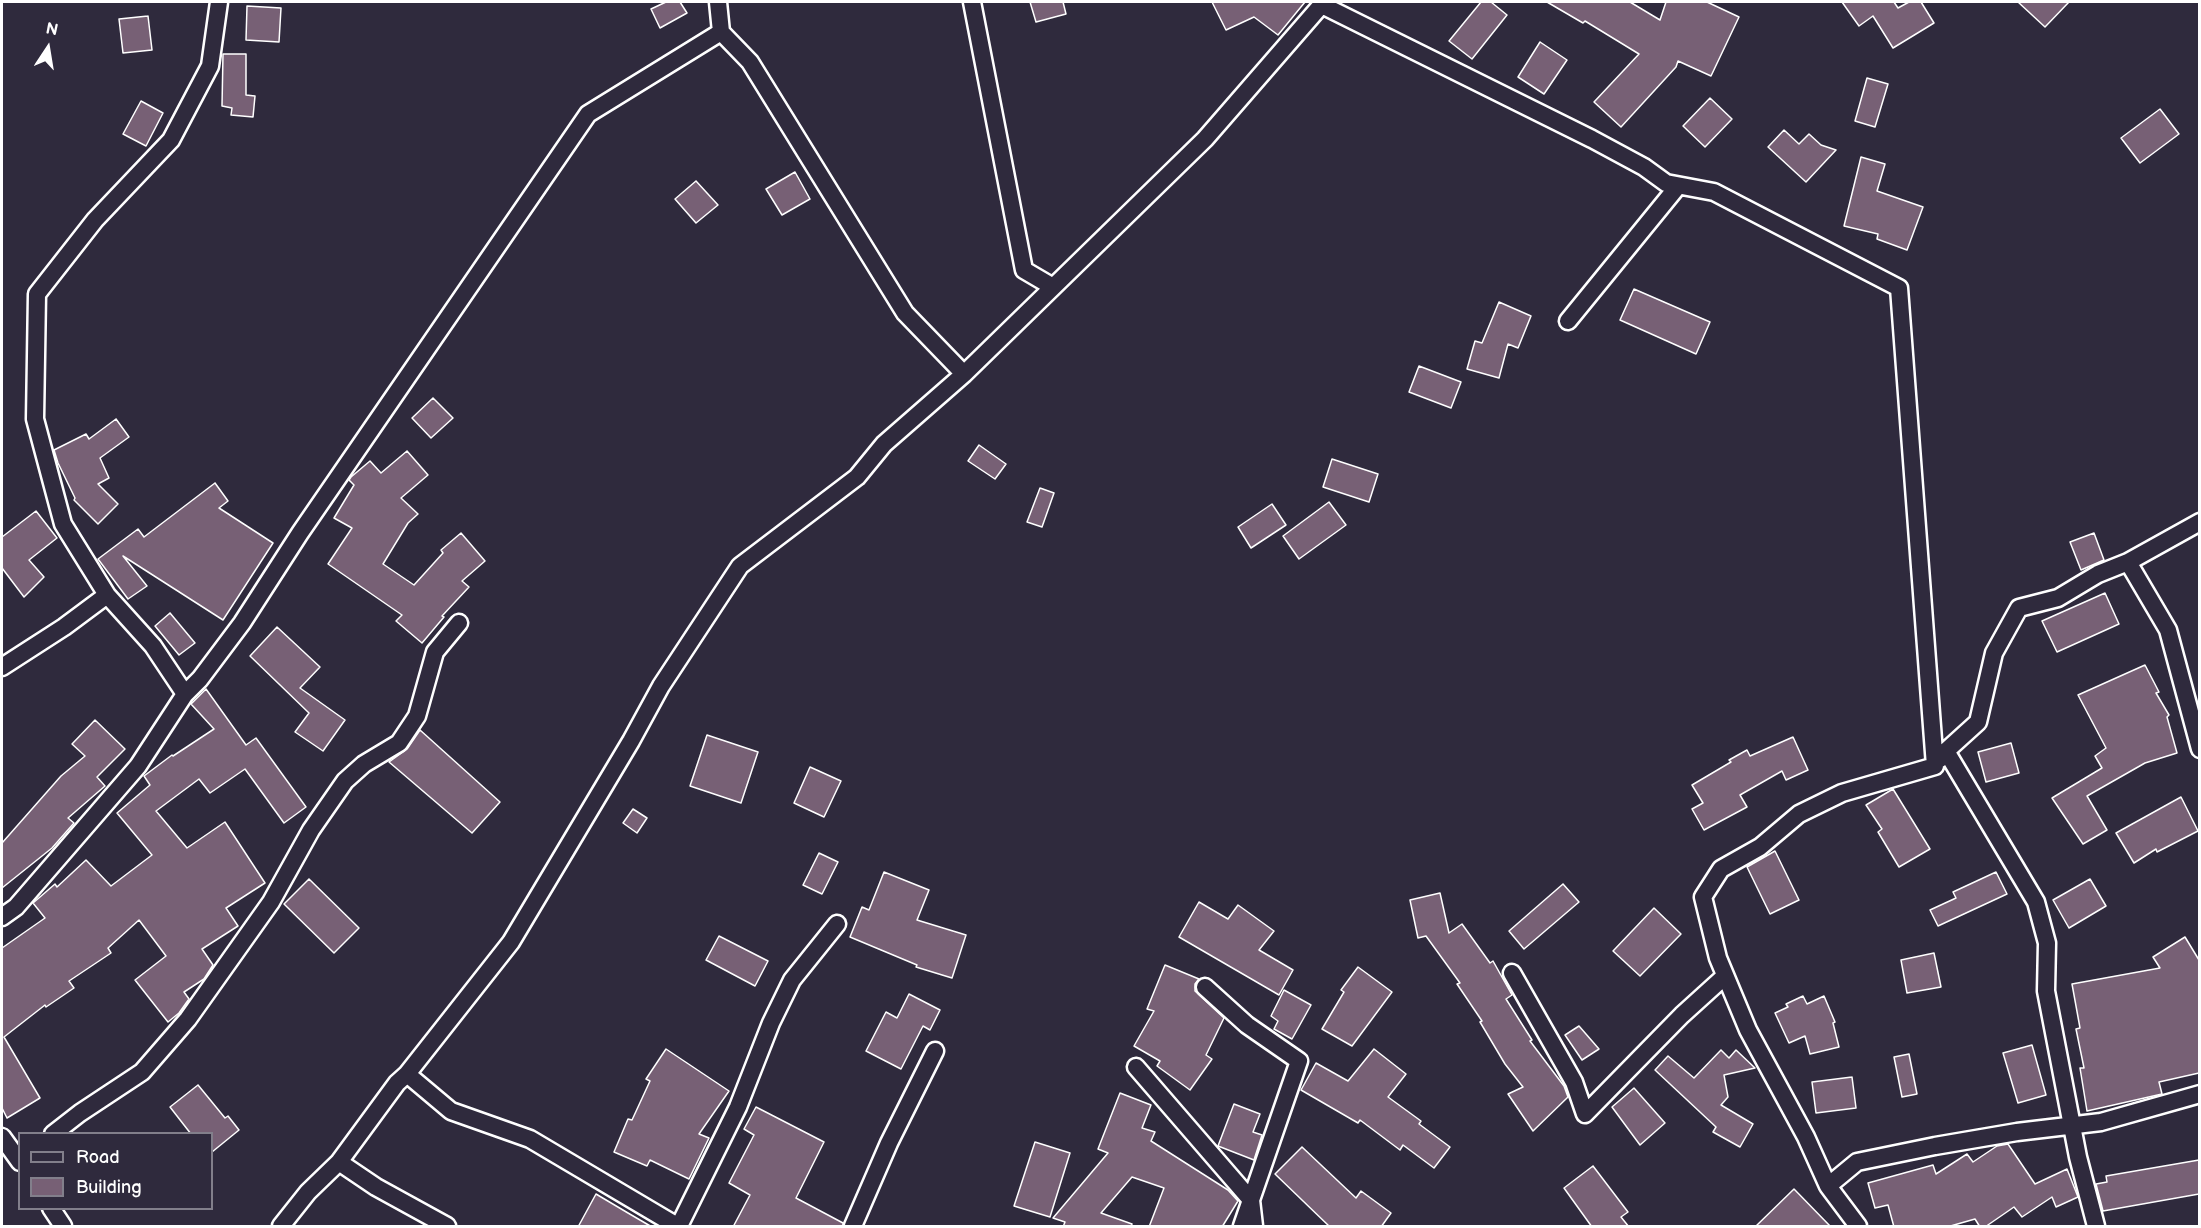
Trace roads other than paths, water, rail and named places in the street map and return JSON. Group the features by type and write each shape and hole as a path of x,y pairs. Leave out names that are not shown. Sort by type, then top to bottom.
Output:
{"street":[{"path":"185,694 153,646 107,595 63,524 35,419 37,294 95,220 171,140 210,66 219,2"},
{"path":"718,2 721,32 750,62 905,313 964,374"},
{"path":"972,2 1024,270 1053,287"},
{"path":"281,1227 308,1192 339,1162 397,1083 408,1074 511,942 631,741 661,686 740,566 857,477 884,444 964,374 1205,139 1323,3 1592,139 1644,167 1662,181 1714,192 1899,288 1935,766"},
{"path":"2,917 16,907 138,766 185,694 200,679 242,623 300,533 588,114 721,32"},
{"path":"1568,321 1677,186"},
{"path":"1858,1227 1828,1186 1806,1137 1748,1030 1718,958 1703,897 1720,869 1760,847 1799,814 1842,793 1935,766 1946,751 1978,722 1994,653 2019,608 2058,598 2098,574 2128,562 2199,522"},
{"path":"2128,562 2168,630 2199,749"},
{"path":"2,667 64,627 107,595"},
{"path":"56,1132 80,1113 142,1072 188,1019 271,902 311,830 345,781 364,764 399,743 417,716 435,652 459,623"},
{"path":"1946,751 2036,902 2047,943 2046,991 2078,1157 2096,1227"},
{"path":"408,1074 451,1111 530,1139 678,1227 738,1107 771,1023 792,980 837,924"},
{"path":"1512,973 1574,1082 1585,1114 1682,1015 1725,976"},
{"path":"1205,987 1247,1025 1299,1061 1242,1227"},
{"path":"853,1227 889,1143 935,1051"},
{"path":"1136,1067 1251,1200 1254,1227"},
{"path":"1828,1186 1857,1162 1935,1146 2102,1122 2199,1094"},
{"path":"2,1137 18,1160"},
{"path":"339,1162 376,1187 447,1227"},
{"path":"52,1210 63,1227"}]}
